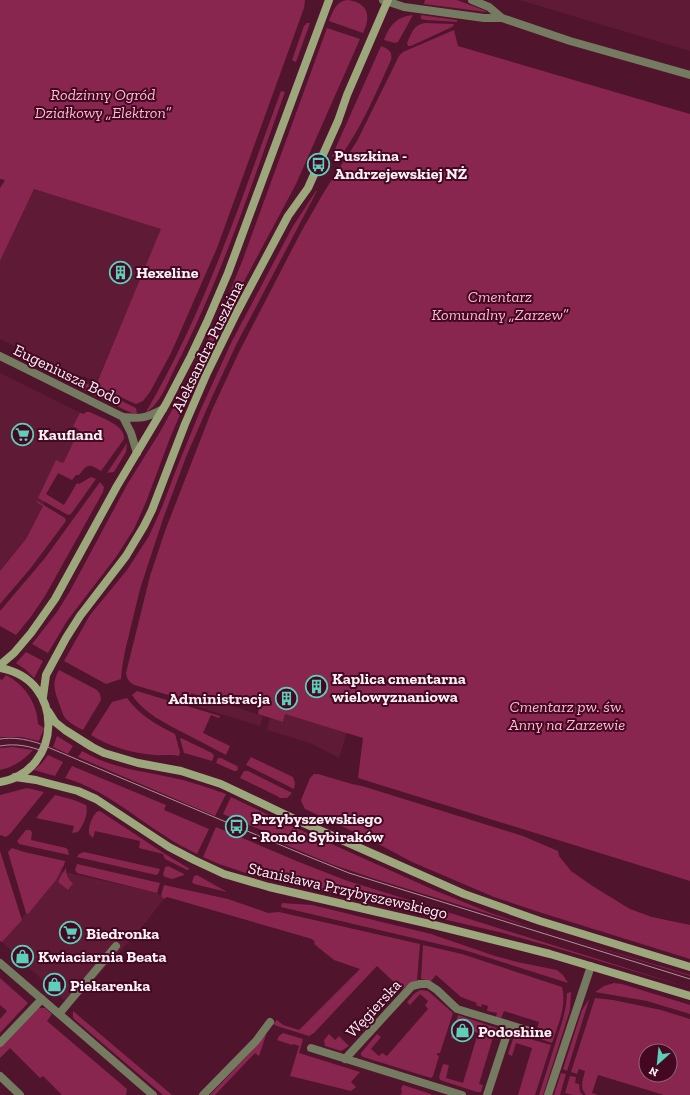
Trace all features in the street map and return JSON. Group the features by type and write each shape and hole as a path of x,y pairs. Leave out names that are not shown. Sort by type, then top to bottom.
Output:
{"main road":[{"name":"Aleksandra Puszkina","path":"0,665 14,653 52,603 117,486 163,409 191,356 228,273 329,0"},
{"name":"Aleksandra Puszkina","path":"43,697 46,675 70,632 80,616 126,556 152,510 185,424 207,373 237,312 288,216 308,188 338,121 347,95 386,1"},
{"path":"0,668 23,677 43,697 48,711 49,726 44,748 32,765 16,777 0,782"},
{"name":"Stanisława Przybyszewskiego","path":"48,711 55,722 65,730 104,753 138,763 181,771 221,784 302,822 471,896 540,921 690,967"},
{"name":"Stanisława Przybyszewskiego","path":"16,777 36,780 78,791 96,799 178,852 213,870 231,876 270,887 494,940 591,966 690,996"}],"street":[{"path":"322,0 325,9"},
{"path":"472,0 489,6 502,18"},
{"path":"386,1 404,7 484,18 502,18 570,41 690,75"},
{"name":"Eugeniusza Bodo","path":"0,356 123,417 139,419 150,416 163,409"},
{"name":"Eugeniusza Bodo","path":"123,417 131,433 137,453"},
{"path":"59,1014 116,946"},
{"path":"0,963 154,1095"},
{"path":"548,1095 591,966"},
{"name":"Węgierska","path":"345,1059 412,986 420,984 428,984 437,990 457,1009 533,1032"},
{"path":"0,1043 42,999"},
{"path":"203,1095 256,1041 270,1022"},
{"path":"487,1095 510,1025"},
{"name":"Węgierska","path":"311,1048 462,1095"},
{"path":"0,1076 20,1095"}],"shaded area":[{"path":"519,0 690,0 690,51"},
{"path":"34,189 162,229 97,381 68,372 0,339 0,261"},
{"path":"0,373 87,416 59,473 46,494 48,495 26,539 0,571"},
{"path":"191,693 263,716 260,726 188,704"},
{"path":"285,714 347,732 339,758 310,743 267,730 270,718 283,722"},
{"path":"61,871 157,893 164,899 137,933 70,1006 2,942"}],"green space":[{"name":"Rodzinny Ogród Działkowy „Elektron”","path":"0,0 305,0 304,8 217,248 171,353 150,392 143,401 136,404 96,385 161,229 34,189 0,261 0,188 5,180 0,179"},
{"path":"348,0 360,4 366,12 367,22 363,33 329,21 338,4"},
{"path":"425,0 457,0 486,12 424,4"},
{"path":"413,15 398,42 395,43 384,40 394,23 402,18"},
{"path":"421,15 457,20 457,22 426,20 421,19"},
{"path":"307,23 310,23 296,62 292,60 304,26"},
{"path":"425,23 454,25 411,46 408,46 407,43 413,30"},
{"path":"327,28 360,39 296,184 233,302 191,389 134,529 116,557 67,621 48,653 32,644 57,612 70,591 128,483 160,432 185,386 227,299"},
{"name":"Cmentarz Komunalny „Zarzew”","path":"454,30 458,46 690,114 690,881 358,778 363,738 285,714 283,722 258,714 259,707 227,696 225,704 191,693 189,701 134,685 128,680 126,675 150,576 165,531 212,410 239,352 301,232 324,192 357,141 399,56 403,52"},
{"path":"381,46 391,52 391,60 349,145 341,156 332,156"},
{"path":"281,91 285,92 234,233 206,302 163,393 155,405 146,412 167,374 204,295 221,254"},
{"path":"316,191 237,343 186,457 163,519 140,589 125,651 121,679 106,684 64,661 90,615 127,570 149,536 200,411 232,341 293,226"},
{"path":"57,369 136,408 137,413 134,414 125,410 57,377 55,372"},
{"path":"86,412 90,412 111,422 121,430 124,439 101,471 89,466 79,475 76,475 72,480 58,473 46,494 64,505 77,483 79,484 91,477 96,479 71,514 68,515 38,498 56,460 62,463 64,462 79,430 73,426 80,413 84,414"},
{"path":"127,443 126,452 114,472 107,473"},
{"path":"100,482 104,487 103,492 45,596 30,618 16,635 0,626 0,611 45,558"},
{"path":"37,501 65,518 66,521 30,569 0,604 0,571 26,539 43,506 36,502"},
{"path":"26,652 43,661 34,678 16,663"},
{"path":"59,670 97,690 100,694 101,700 83,730 69,721 63,713 54,684"},
{"path":"6,675 19,684 29,695 35,709 38,724 44,728 39,741 21,737 0,737 0,679 2,680"},
{"path":"137,691 220,716 219,718 211,715 203,733 230,746 226,755 170,726 149,713 132,695"},
{"path":"127,698 137,710 155,723 175,734 180,752 179,756 154,755 129,751 113,746 91,735 112,702"},
{"path":"57,736 73,746 68,754 53,747"},
{"path":"181,738 212,753 214,756 212,761 184,753"},
{"path":"13,747 33,750 18,763 0,770 0,748"},
{"path":"82,751 114,765 184,780 226,794 215,816 78,757"},
{"path":"48,755 63,762 55,776 34,770"},
{"path":"251,757 293,777 295,783 294,789 246,765"},
{"path":"218,758 237,766 237,771 216,763"},
{"path":"72,766 166,805 164,810 209,829 197,854 169,839 105,796 65,778"},
{"path":"244,771 248,771 292,793 287,798 279,798 240,778"},
{"path":"314,774 362,786 523,836 558,851 559,856 571,871 630,909 652,917 690,925 690,959 494,897 412,862 369,839 305,809 301,800 310,778"},
{"path":"27,788 44,792 10,834 6,837 0,835 0,795"},
{"path":"55,795 86,805 87,812 85,819 78,832 72,833 74,826 36,818"},
{"path":"231,797 434,890 488,912 534,928 375,879 331,864 267,837 268,833 223,814"},
{"path":"100,811 190,869 187,870 165,859 163,854 139,848 140,841 95,831 93,838 89,833 90,826 94,815"},
{"path":"216,827 345,880 690,988 503,933 249,874 219,864 203,857"},
{"path":"26,830 30,830 32,832 31,840 66,848 69,855 19,844 17,841"},
{"path":"12,848 65,861 56,880 28,914 26,913 8,852"},
{"path":"0,851 22,920 2,942 0,941"},
{"path":"84,852 160,869 156,875 77,857 79,854"},
{"path":"77,864 160,883 157,893 77,873 75,870"},
{"path":"168,866 184,875 172,879 165,877 163,875 165,867"},
{"path":"66,868 67,876 73,883 68,890 58,882"},
{"path":"197,875 227,892 194,884 192,882 194,876"},
{"path":"164,885 228,899 268,913 279,912 420,944 417,980 403,989 377,966 314,1033 309,1036 277,1026 273,1024 277,1020 283,1025 299,1030 360,969 334,960 314,944 315,942 312,939 167,897 164,899 161,896"},
{"path":"282,903 312,905 431,934 495,956 557,970 563,975 568,983 464,950 281,907"},
{"path":"553,934 690,975 690,976"},
{"path":"423,945 462,954 562,987 563,1008 552,1043 535,1037 539,1022 504,1011 501,1018 496,1017 497,1013 487,1011 488,1006 482,1004 481,1007 476,1005 477,1003 461,997 436,975 431,981 421,979"},
{"path":"0,978 28,1003 0,1033 0,1019 7,1011 0,1005"},
{"path":"614,983 622,984 690,1005 690,1014 647,1001 595,992 604,986"},
{"path":"420,990 428,991 453,1013 440,1053 437,1053 439,1056 431,1078 363,1057 361,1055 361,1053 377,1034 381,1037 371,1049 379,1056 382,1053 387,1056 428,1009 425,1005 428,1001 420,994 410,1005 407,1002"},
{"path":"571,992 570,1010 543,1095 539,1095 563,1019 567,993"},
{"path":"595,998 613,1000 661,1010 690,1019 690,1095 664,1095 598,1075 592,1093 598,1095 586,1095 582,1086 585,1071 579,1069 577,1074 571,1072"},
{"path":"589,999 567,1071 563,1069 582,1010"},
{"path":"39,1008 45,1008 52,1014 47,1021 127,1089 126,1095 62,1095 43,1076 40,1078 10,1048 0,1058 0,1047 33,1012"},
{"path":"73,1011 172,1095 163,1095 74,1019"},
{"path":"458,1015 497,1028 499,1032 499,1036 494,1034 479,1084 483,1085 481,1092 440,1080 439,1077 443,1064 449,1065 446,1078 463,1083 478,1033 461,1027 457,1040 451,1038"},
{"path":"283,1033 303,1039 299,1053 360,1072 351,1082 356,1087 351,1091 290,1076 299,1046 277,1040"},
{"path":"329,1034 335,1040 339,1036 349,1046 341,1051 325,1046 324,1040"},
{"path":"265,1035 259,1056 255,1053 215,1095 210,1095 252,1051"},
{"path":"516,1035 551,1045 535,1095 518,1095 532,1048 516,1043 512,1056 508,1054 513,1039"},
{"path":"561,1073 566,1074 560,1095 554,1095"},
{"path":"570,1076 576,1077 575,1083 579,1084 580,1092 583,1095 565,1093"},
{"path":"403,1085 431,1095 400,1095 402,1093 401,1088"}],"tram line":[{"path":"0,739 10,738 38,743 349,873 690,979"},
{"path":"0,746 23,746 45,752"}],"place":[{"name":"Puszkina - Andrzejewskiej NŻ","path":"319,164"},
{"name":"Hexeline","path":"121,272"},
{"name":"Kaufland","path":"23,434"},
{"name":"Kaplica cmentarna wielowyznaniowa","path":"317,687"},
{"name":"Administracja","path":"286,698"},
{"name":"Przybyszewskiego - Rondo Sybiraków","path":"237,827"},
{"name":"Biedronka","path":"70,933"},
{"name":"Kwiaciarnia Beata","path":"22,956"},
{"name":"Piekarenka","path":"55,985"},
{"name":"Podoshine","path":"463,1031"}],"park label":[{"name":"Cmentarz pw. św. Anny na Zarzewie","path":"567,715"}]}
